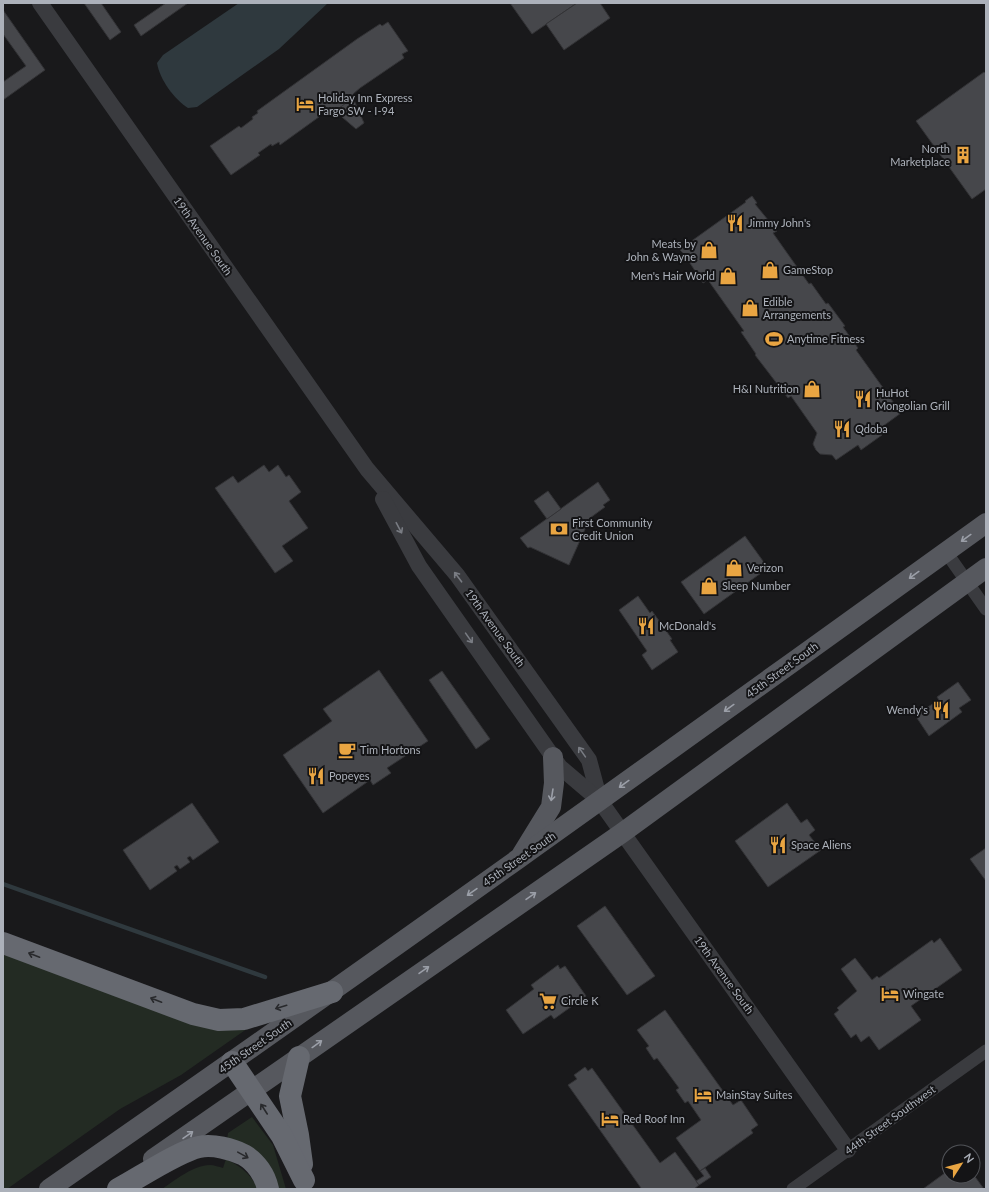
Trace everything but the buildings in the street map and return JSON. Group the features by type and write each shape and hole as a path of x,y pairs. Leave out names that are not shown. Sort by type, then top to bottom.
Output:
{"highway":[{"path":"3,943 192,1014 219,1020 244,1019 332,992"},
{"path":"299,1057 290,1096 298,1135 305,1185"},
{"path":"232,1062 282,1136 305,1185"},
{"path":"118,1189 179,1156 200,1147 234,1150 249,1158 260,1169 268,1189"}],"main road":[{"name":"45th Street South","path":"48,1189 332,992 518,860 986,523"},
{"path":"110,1189 622,833 986,568"},
{"path":"518,860 550,807 554,783 553,756"}],"street":[{"name":"19th Avenue South","path":"40,3 367,469 457,575 584,754 588,760 600,801"},
{"name":"19th Avenue South","path":"367,469 419,566 560,767 600,801 848,1150"},
{"path":"946,552 986,608"},
{"name":"44th Street Southwest","path":"793,1189 986,1051"}],"shaded area":[{"path":"239,3 328,3 279,49 197,107 188,108 178,100 168,88 161,76 157,63 163,55"},
{"path":"3,951 251,1026 181,1075 120,1109 7,1189 3,1189"},
{"path":"252,1117 273,1145 286,1189 277,1189 227,1141 228,1133"},
{"path":"226,1159 245,1171 258,1189 162,1189 198,1167 210,1165 223,1168"}],"waterway":[{"path":"3,884 265,977"}],"place":[{"name":"Holiday Inn Express Fargo SW - I-94","path":"305,104"},
{"name":"North Marketplace","path":"963,155"},
{"name":"Jimmy John's","path":"735,223"},
{"name":"Meats by John & Wayne","path":"709,250"},
{"name":"GameStop","path":"770,270"},
{"name":"Men's Hair World","path":"728,276"},
{"name":"Edible Arrangements","path":"750,308"},
{"name":"Anytime Fitness","path":"774,339"},
{"name":"H&I Nutrition","path":"812,389"},
{"name":"HuHot Mongolian Grill","path":"863,399"},
{"name":"Qdoba","path":"842,429"},
{"name":"First Community Credit Union","path":"559,529"},
{"name":"Verizon","path":"734,568"},
{"name":"Sleep Number","path":"709,586"},
{"name":"McDonald's","path":"646,626"},
{"name":"Wendy's","path":"941,710"},
{"name":"Tim Hortons","path":"347,750"},
{"name":"Popeyes","path":"316,776"},
{"name":"Space Aliens","path":"778,845"},
{"name":"Wingate","path":"890,994"},
{"name":"Circle K","path":"548,1001"},
{"name":"MainStay Suites","path":"703,1095"},
{"name":"Red Roof Inn","path":"610,1119"}]}
